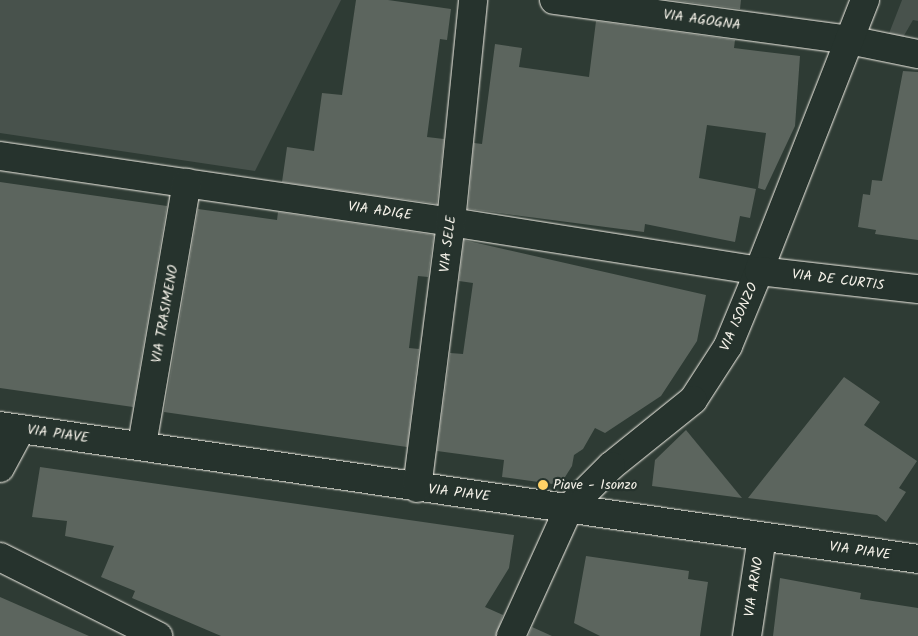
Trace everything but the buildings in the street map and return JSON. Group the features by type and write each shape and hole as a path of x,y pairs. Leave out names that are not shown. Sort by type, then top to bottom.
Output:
{"street":[{"name":"VIA SELE","path":"417,488 451,222 473,0"},
{"name":"VIA AGOGNA","path":"554,0 849,40 918,54"},
{"name":"VIA ISONZO","path":"511,636 569,508 611,466 693,400 728,346 865,0"},
{"name":"VIA ADIGE","path":"0,156 451,222 759,271"},
{"name":"VIA TRASIMENO","path":"142,445 187,183"},
{"name":"VIA DE CURTIS","path":"759,271 918,289"},
{"name":"VIA PIAVE","path":"11,427 142,445 417,488 569,508 918,559"},
{"path":"0,468 11,427"},
{"name":"VIA ARNO","path":"747,636 762,537"},
{"path":"0,557 158,636"}],"shaded area":[{"path":"0,0 341,0 255,171 0,133"},
{"path":"902,0 918,0 918,21 913,20 902,39 888,36"}],"place":[{"name":"Piave - Isonzo","path":"543,485"}]}
